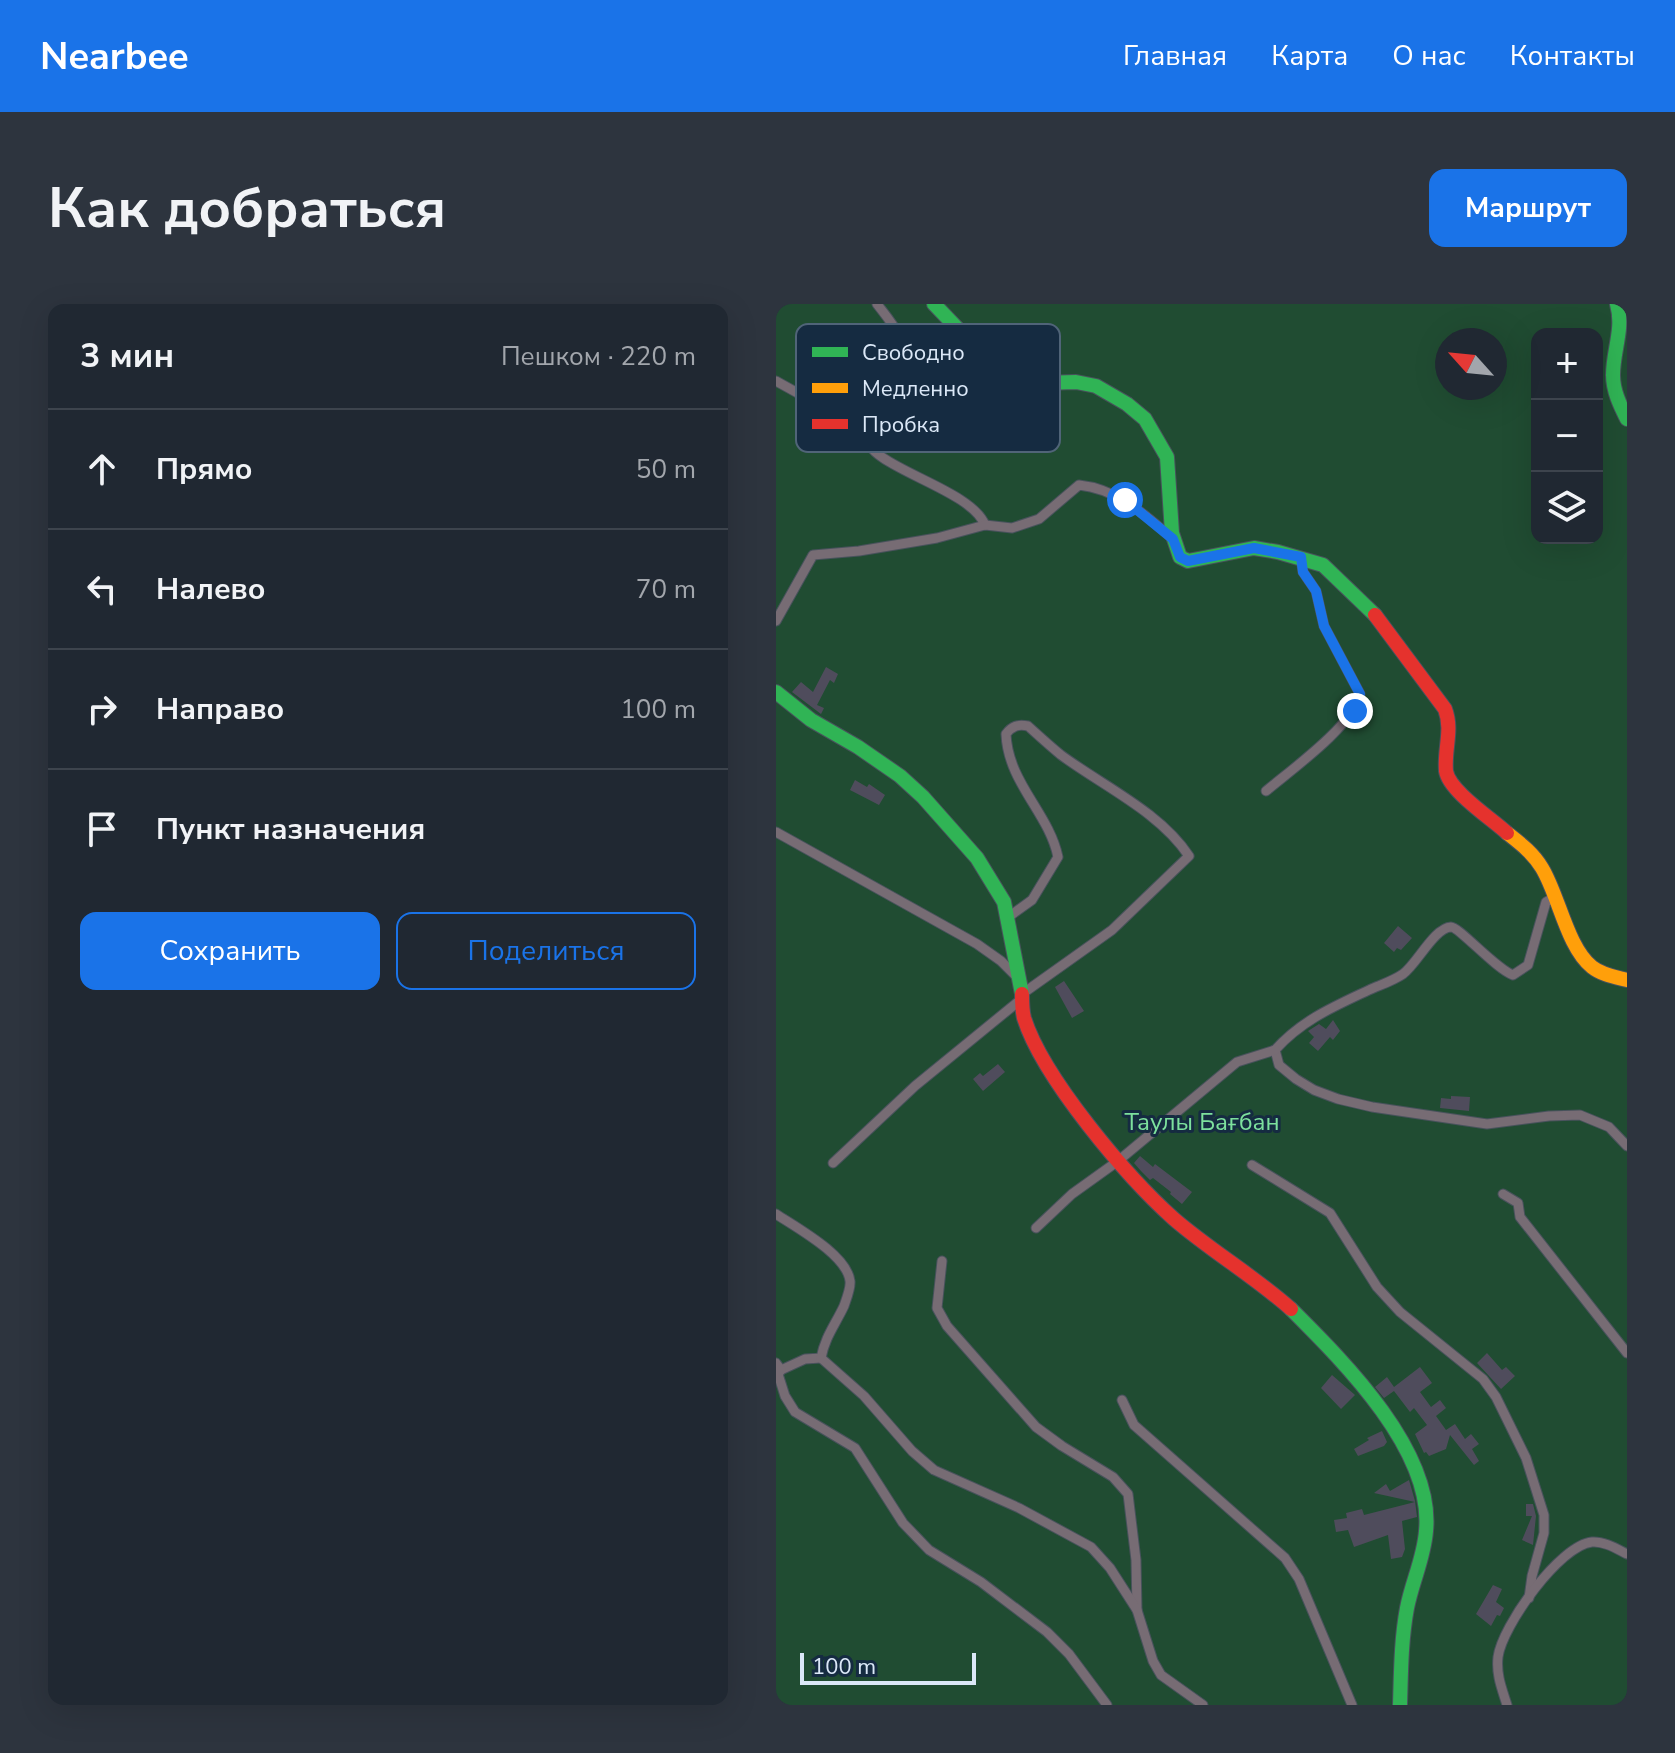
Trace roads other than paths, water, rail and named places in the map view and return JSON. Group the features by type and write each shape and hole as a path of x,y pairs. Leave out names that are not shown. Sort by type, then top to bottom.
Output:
{"street":[{"path":"877,304 890,324"},
{"path":"934,304 953,324"},
{"path":"1617,304 1623,317 1622,337 1613,374 1615,391 1627,419"},
{"path":"776,381 796,392"},
{"path":"1060,382 1096,386 1145,419 1167,457 1173,539 1180,557 1188,561 1254,548 1301,557 1323,565 1339,577 1382,621 1445,709 1450,722 1446,773 1454,788 1532,853 1574,941 1590,966 1605,975 1627,980"},
{"path":"876,452 958,498 982,516 985,525"},
{"path":"776,621 813,555 880,548 985,525 1012,528 1039,519 1079,485 1101,488 1125,500 1173,539"},
{"path":"1266,791 1344,724 1355,711 1360,694 1324,626 1316,591 1303,572 1301,557"},
{"path":"776,692 811,720 900,776 977,858 1004,902 1020,991 1038,1052 1068,1097 1118,1161 1173,1218 1286,1305 1371,1397 1399,1433 1419,1475 1429,1528 1404,1625 1400,1705"},
{"path":"833,1163 1020,991 1112,930 1189,856 1174,837 1108,784 1021,724 1011,727 1006,734 1008,751 1028,798 1056,847 1058,857 1032,900 1007,918"},
{"path":"776,832 977,944 1001,961 1020,991"},
{"path":"1036,1228 1072,1194 1118,1161 1237,1062 1275,1050 1292,1031 1328,1009 1402,975 1437,934 1447,927 1463,932 1481,954 1504,972 1513,975 1522,971 1528,965 1546,902 1555,897"},
{"path":"1275,1050 1279,1065 1296,1079 1338,1099 1487,1124 1580,1115 1609,1127 1627,1146"},
{"path":"1252,1165 1330,1213 1377,1287 1400,1312 1483,1379 1496,1397 1526,1458 1544,1515 1544,1533 1529,1598"},
{"path":"1503,1194 1518,1203 1520,1217 1627,1353"},
{"path":"776,1214 828,1249 842,1264 850,1282 845,1304 826,1335 821,1358"},
{"path":"942,1261 937,1308 947,1326 1036,1427 1113,1477 1128,1494 1136,1560 1137,1610"},
{"path":"1107,1705 1069,1654 1047,1632 981,1582 929,1550 903,1523 855,1448 795,1412 785,1396 778,1366 821,1358 864,1396 912,1451 934,1470 1019,1508 1091,1547 1110,1568 1137,1610 1153,1661 1161,1675 1203,1705"},
{"path":"1122,1400 1134,1425 1285,1558 1299,1579 1352,1705"},
{"path":"1507,1705 1499,1683 1498,1659 1502,1640 1529,1598 1567,1554 1579,1546 1600,1542 1627,1554"}],"park label":[{"name":"Таулы Бағбан","path":"1202,1122"}]}
